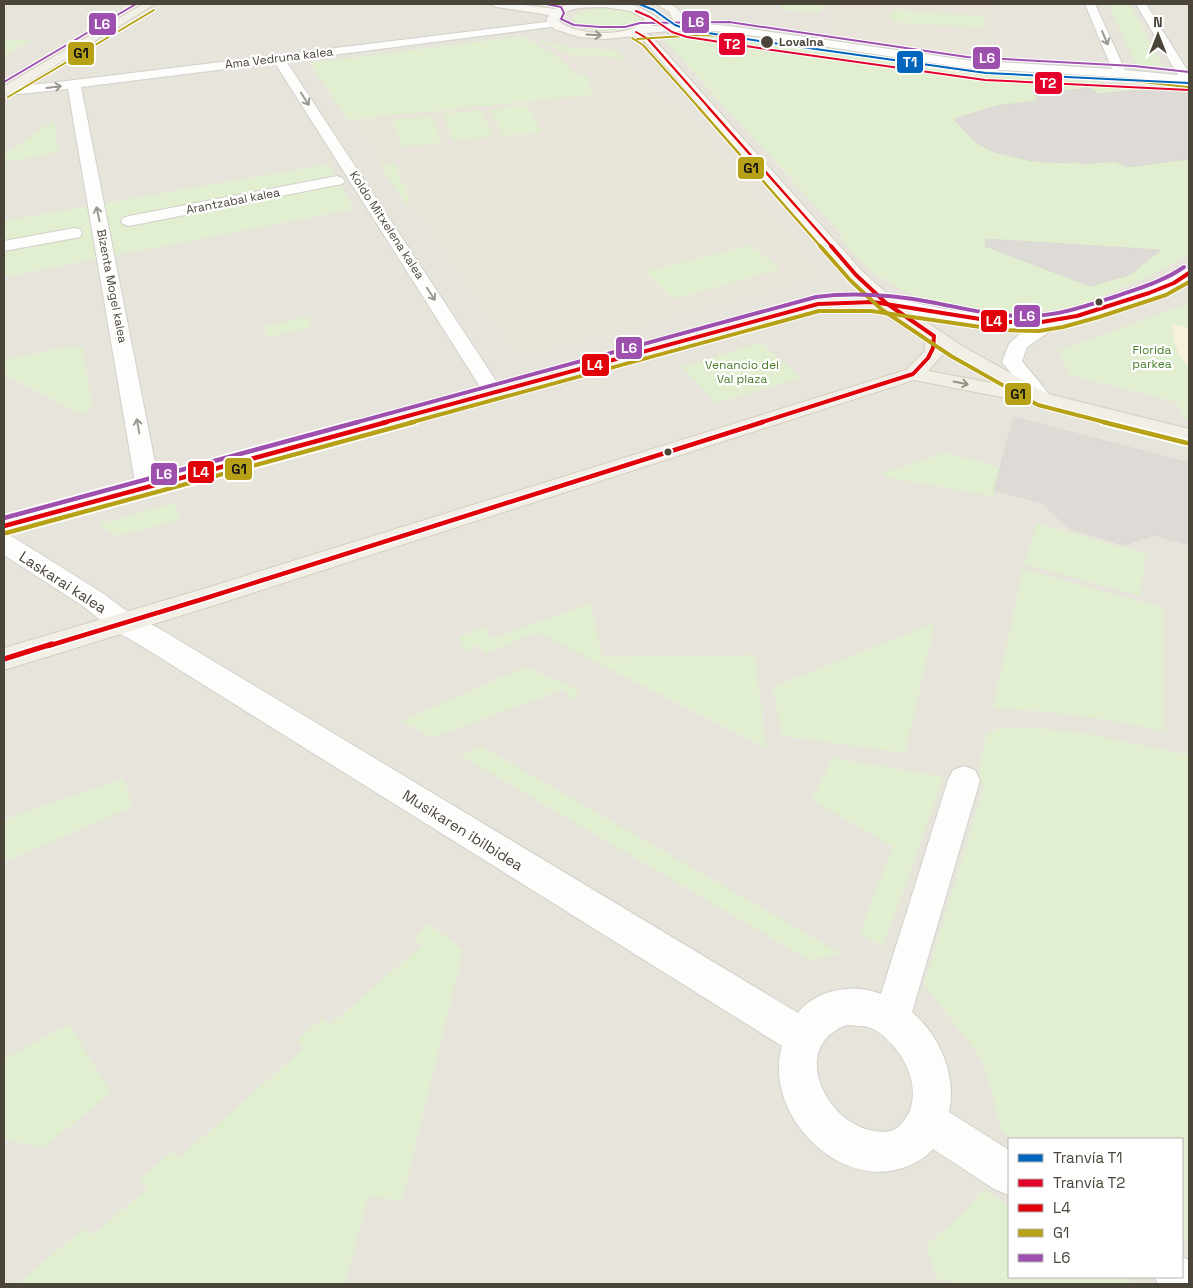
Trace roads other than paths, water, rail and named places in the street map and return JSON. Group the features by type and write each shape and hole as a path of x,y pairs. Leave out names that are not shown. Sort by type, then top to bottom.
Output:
{"main road":[{"path":"4,72 124,4"},
{"path":"4,90 150,4"},
{"path":"496,4 555,18 562,29 586,34 615,35 668,29 679,21 674,10 662,4"},
{"path":"555,18 564,9 588,4 633,8 647,14 650,18 650,21 638,31"},
{"path":"638,31 648,39 813,228 856,275 886,303 963,355 1041,398"},
{"path":"4,526 818,304 849,301 886,303"},
{"path":"4,659 203,599 913,374 935,352 934,336"},
{"path":"913,374 1041,398 1189,436"}],"street":[{"path":"1090,4 1120,73"},
{"path":"1141,4 1184,75 1189,80"},
{"name":"Ama Vedruna kalea","path":"4,90 36,89 278,58 555,18"},
{"path":"668,29 699,27 729,29 876,52 993,67 1120,73 1189,80"},
{"name":"Koldo Mitxelena kalea","path":"278,58 494,393"},
{"name":"Bizenta Mogel kalea","path":"74,84 148,488"},
{"name":"Arantzabal kalea","path":"129,221 337,181"},
{"path":"4,246 74,233"},
{"path":"1041,398 1012,362 1014,350 1025,338 1050,322 1125,300 1170,284 1189,273"},
{"path":"886,303 985,320 1050,322"},
{"name":"Laskarai kalea","path":"4,543 92,599 122,622"},
{"name":"Musikaren ibilbidea","path":"122,622 150,637 803,1038"},
{"path":"891,1020 964,780"},
{"path":"847,1006 876,1011 891,1020 904,1028 925,1056 934,1090 928,1122 913,1142 890,1153 863,1152 837,1140 816,1119 802,1091 798,1063 803,1038 821,1015 847,1006"},
{"path":"928,1122 1008,1173"}],"tram line":[{"name":"T1","path":"639,4 654,10 675,25 689,30 766,42 986,73 1189,83"},
{"name":"T2","path":"636,11 650,17 672,32 687,37 765,49 985,80 1189,90"}],"place":[{"name":"Lovaina","path":"767,42"}],"park label":[{"name":"Florida parkea","path":"1152,357"},
{"name":"Venancio del Val plaza","path":"742,372"}]}
